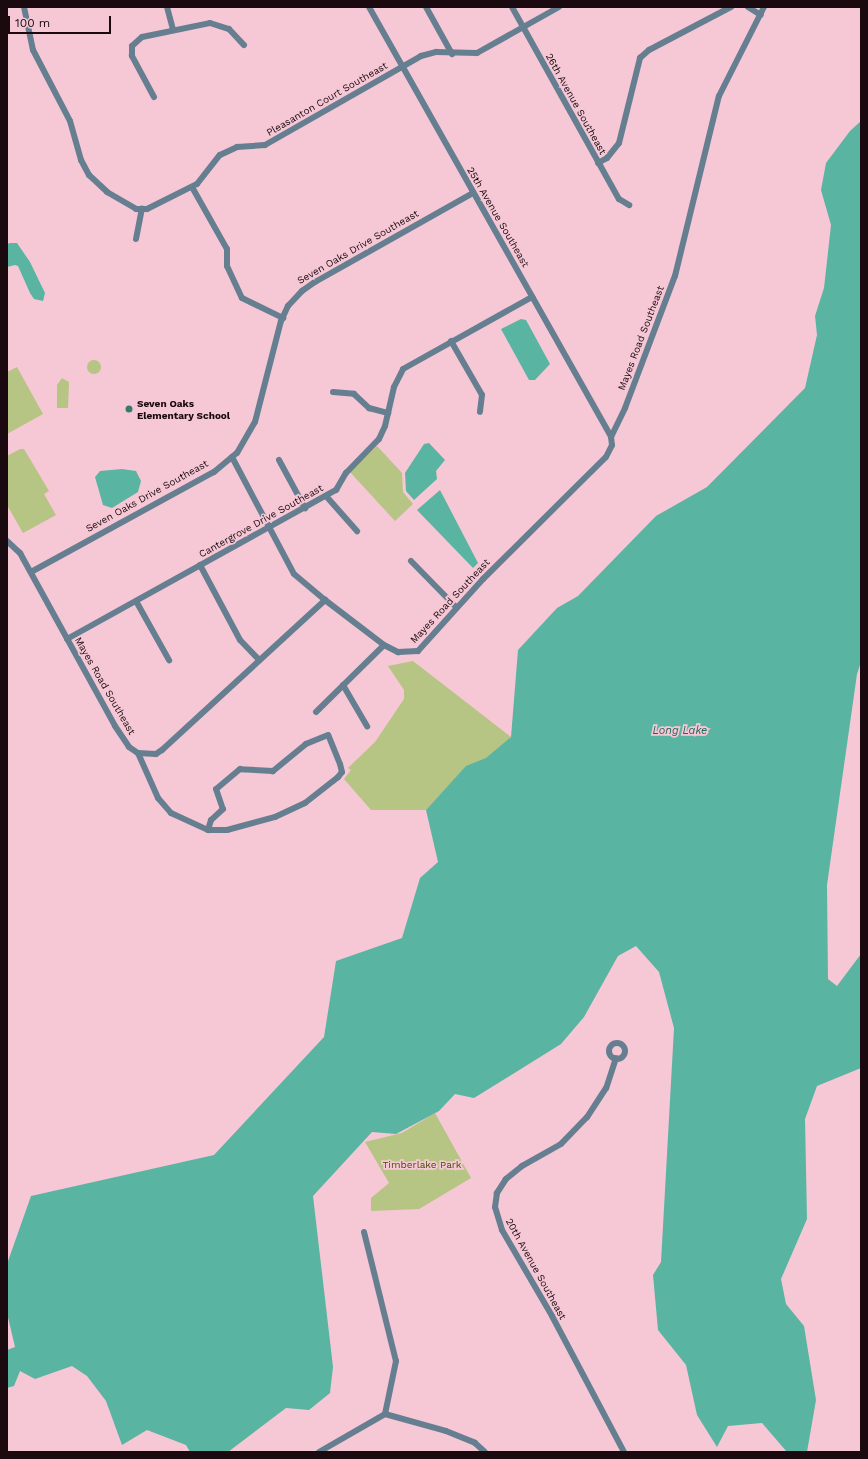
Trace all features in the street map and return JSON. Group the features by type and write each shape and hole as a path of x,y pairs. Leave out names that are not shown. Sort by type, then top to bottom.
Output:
{"street":[{"path":"24,7 33,50 70,121 81,160 89,175 107,192 136,209 142,209 136,239"},
{"path":"167,7 173,30"},
{"name":"25th Avenue Southeast","path":"368,7 611,437"},
{"path":"426,7 452,54"},
{"name":"26th Avenue Southeast","path":"512,7 619,199 629,205"},
{"name":"Pleasanton Court Southeast","path":"142,209 158,206 197,184 220,155 237,147 265,145 421,56 436,52 452,54 477,53 559,7"},
{"path":"598,163 607,158 618,143 640,58 649,50 731,7"},
{"path":"748,7 761,15"},
{"name":"Mayes Road Southeast","path":"232,457 294,574 325,600 384,645 398,652 418,651 456,607 599,466 612,445 611,437 634,387 675,276 719,96 764,7"},
{"path":"154,97 132,56 132,46 142,37 210,23 229,29 244,45"},
{"path":"192,187 226,249 227,266 242,298 283,318"},
{"name":"Seven Oaks Drive Southeast","path":"31,572 214,472 232,457 246,442 255,422 283,318 288,306 302,291 315,282 473,193"},
{"name":"Cantergrove Drive Southeast","path":"67,639 336,490 346,473 379,440 388,413 394,387 402,369 532,297"},
{"path":"451,342 482,395 480,412"},
{"path":"333,392 354,394 369,408 388,413"},
{"path":"279,460 305,508"},
{"path":"326,496 357,531"},
{"name":"Mayes Road Southeast","path":"7,541 20,553 122,738 129,747 138,753"},
{"path":"411,561 456,607"},
{"path":"200,566 240,640 259,660"},
{"path":"208,830 211,820 223,808 216,789 240,769 273,771 306,744 328,735 342,772 306,803 275,817 227,830 208,830 171,813 158,798 138,753 156,754 162,750 325,600"},
{"path":"136,601 169,660"},
{"path":"316,712 384,645"},
{"path":"343,685 368,726"},
{"name":"20th Avenue Southeast","path":"616,1058 606,1088 587,1117 561,1144 522,1166 506,1179 497,1193 495,1208 502,1230 552,1316 624,1452"},
{"path":"364,1232 396,1361 385,1414"},
{"path":"319,1452 385,1414 446,1431 475,1443 485,1452"}],"green space":[{"path":"94,360 99,362 101,367 99,372 94,374 89,372 87,367 89,362"},
{"path":"17,367 43,414 7,434 7,372"},
{"path":"62,378 69,382 68,408 57,408 57,385"},
{"path":"377,446 402,473 403,492 413,504 395,521 350,472"},
{"path":"20,449 24,449 49,491 44,494 56,515 23,533 7,505 7,456"},
{"path":"413,661 511,737 486,759 466,767 426,810 371,810 344,779 351,770 348,768 375,742 404,699 404,690 388,666"},
{"name":"Timberlake Park","path":"435,1113 471,1178 419,1209 371,1211 371,1198 389,1183 365,1142 402,1133"}],"water":[{"name":"Long Lake","path":"861,121 861,662 857,674 827,885 828,979 837,986 861,954 861,1068 817,1086 805,1119 807,1219 781,1279 786,1304 804,1326 816,1400 807,1452 787,1452 762,1423 728,1426 717,1447 697,1415 686,1365 658,1330 653,1275 661,1262 674,1028 659,972 636,946 618,956 584,1017 561,1044 474,1098 455,1094 439,1111 396,1134 372,1132 313,1196 333,1367 330,1393 309,1410 286,1408 228,1452 190,1452 186,1445 147,1430 122,1445 106,1401 87,1376 72,1366 35,1379 20,1371 14,1386 7,1388 7,1350 15,1347 7,1313 7,1264 31,1196 214,1155 324,1037 336,961 402,938 420,878 438,862 426,810 466,766 486,758 511,737 518,650 557,608 578,596 656,516 707,487 805,388 817,335 815,316 824,288 831,225 821,190 826,163 850,131"},
{"path":"17,243 30,262 45,293 43,301 34,299 18,266 15,265 7,267 7,244"},
{"path":"521,319 526,320 550,364 535,380 529,380 501,329"},
{"path":"429,443 445,460 436,471 437,479 414,500 406,491 405,473 424,444"},
{"path":"122,469 136,471 141,481 138,492 112,508 103,505 95,477 100,471"},
{"path":"440,490 478,563 473,568 417,510"}],"place":[{"name":"Seven Oaks Elementary School","path":"129,409"}]}
